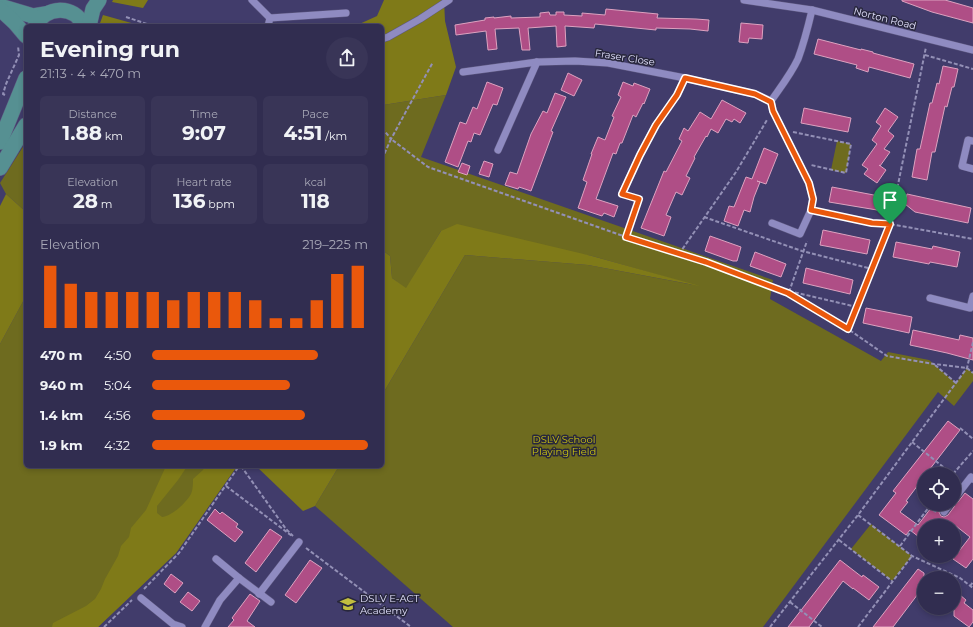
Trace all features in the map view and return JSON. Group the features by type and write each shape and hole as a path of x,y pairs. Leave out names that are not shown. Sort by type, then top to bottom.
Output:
{"main road":[{"path":"36,24 40,18 70,0"},
{"path":"89,24 93,9 99,0"},
{"path":"0,8 33,16 61,10 77,16 83,24"},
{"path":"0,8 24,34"},
{"path":"0,142 24,83"},
{"path":"0,168 24,128"}],"street":[{"path":"252,0 270,18 346,13"},
{"path":"384,38 449,0"},
{"name":"Norton Road","path":"744,0 812,10 973,50"},
{"path":"772,223 800,234 811,210 813,199 809,183 773,111 771,102 797,60 806,35 812,10"},
{"path":"268,24 270,18"},
{"name":"Fraser Close","path":"463,72 537,62 575,61 608,63 685,78 755,94 771,102"},
{"path":"498,150 537,62"},
{"path":"622,194 656,125 677,95 685,78"},
{"path":"973,141 968,140 962,166 973,169"},
{"path":"930,298 970,308 973,296"},
{"path":"961,490 971,477 973,479"},
{"path":"259,594 299,542"},
{"path":"216,559 271,602"},
{"path":"205,627 220,600 239,578"},
{"path":"142,598 173,624 182,627"}],"path":[{"path":"126,17 147,24"},
{"path":"848,329 890,224 928,40"},
{"path":"925,55 973,69"},
{"path":"384,155 391,139 434,62"},
{"path":"679,254 736,172 773,111"},
{"path":"384,130 391,139 428,168 626,237 706,262 789,292 857,307"},
{"path":"782,130 852,144 846,173 798,163"},
{"path":"622,194 639,199 626,237"},
{"path":"811,210 872,223 890,224 973,239"},
{"path":"704,217 802,251 872,269"},
{"path":"789,292 808,237 800,234"},
{"path":"789,292 888,356 967,368 973,373"},
{"path":"770,627 839,540 967,368 973,342"},
{"path":"934,364 956,383"},
{"path":"960,428 973,439"},
{"path":"912,442 944,467"},
{"path":"959,467 973,451"},
{"path":"143,589 179,553 239,468"},
{"path":"241,468 286,529 299,542"},
{"path":"226,486 411,627"},
{"path":"900,546 929,507 941,515 944,512"},
{"path":"858,514 912,556 960,578 973,588"},
{"path":"839,540 892,582"},
{"path":"858,627 912,556"},
{"path":"970,586 973,582"},
{"path":"104,627 132,600"},
{"path":"790,602 822,627"}],"green space":[{"name":"DSLV School Playing Field","path":"446,95 421,157 773,280 770,299 881,361 888,352 929,360 956,383 967,368 973,373 973,381 954,406 938,392 763,627 453,627 315,506 338,468 384,468 384,392 465,255 588,265 694,285 592,256 441,231 406,289 392,278 390,256 384,252 384,105"},
{"path":"837,141 851,144 846,173 831,170"},
{"path":"24,145 24,210 6,194 0,183"},
{"path":"24,300 24,468 235,468 176,553 98,627 0,627 0,344"},
{"path":"871,524 912,556 892,581 851,549"}],"shaded area":[{"path":"113,0 148,0 143,8 112,2"},
{"path":"384,0 444,0 445,21 456,67 446,95 384,105 384,24 359,24 377,16"},
{"path":"103,15 135,24 100,24"},
{"path":"6,194 24,210 24,300 0,344 0,206"},
{"path":"457,224 592,256 700,286 588,265 465,255 384,392 384,252 390,256 392,278 406,288 441,231"},
{"path":"165,468 186,468 157,506 157,513 162,517 174,512 189,498 192,492 193,479 204,468 235,468 176,553 98,627 52,627 53,623 86,606 95,599 118,556 121,546 129,537 131,528 146,510"},
{"path":"258,468 338,468 315,506 303,511"}],"building":[{"path":"902,0 945,0 973,8 973,23 932,12"},
{"path":"606,9 658,14 657,18 709,20 708,31 656,28 656,30 595,24 594,28 565,26 566,46 557,47 556,26 528,28 530,50 522,50 519,28 495,29 497,49 488,50 486,31 456,35 455,25 485,20 485,18 511,16 511,18 540,17 540,13 549,12 550,15 556,15 556,12 564,12 564,15 582,16 582,13 605,15"},
{"path":"741,23 763,25 762,39 749,38 748,43 739,42"},
{"path":"818,39 873,52 914,64 910,78 869,67 868,72 856,68 857,65 814,54"},
{"path":"943,66 958,69 954,87 952,87 947,107 945,106 935,152 932,152 927,180 912,177 917,149 920,149 930,103 932,103 937,83 939,84"},
{"path":"568,73 582,80 574,96 561,90"},
{"path":"487,82 503,88 497,105 493,104 480,135 474,133 471,142 468,141 458,167 445,162 460,122 466,124 473,107 477,109"},
{"path":"623,82 633,86 634,83 650,89 644,104 643,103 636,117 633,115 616,154 613,153 596,199 618,206 614,217 604,213 602,216 578,208 587,182 583,180 591,154 598,137 605,140 614,117 612,116 621,97 618,95"},
{"path":"555,93 566,97 551,131 553,132 531,191 505,185 510,172 517,174 531,134 543,111 547,113"},
{"path":"722,100 746,113 740,123 734,119 732,122 726,119 718,133 711,129 707,137 706,136 694,157 695,158 686,176 690,178 682,195 676,192 666,215 671,217 664,236 641,228 664,171 666,172 682,141 679,139 684,128 688,131 700,112 711,119"},
{"path":"804,108 851,118 848,132 801,123"},
{"path":"885,108 898,117 888,131 894,136 884,149 890,152 880,166 886,170 877,183 864,174 868,169 862,165 877,144 872,140 881,126 876,122"},
{"path":"764,148 778,154 766,184 760,182 750,212 744,210 738,226 724,221 729,206 734,207 746,177 752,179"},
{"path":"484,161 493,164 489,177 479,174"},
{"path":"462,163 470,166 467,175 458,172"},
{"path":"832,187 879,196 877,210 829,202"},
{"path":"907,194 971,208 968,223 915,212 905,204"},
{"path":"823,230 870,240 867,254 820,245"},
{"path":"710,236 741,247 737,261 705,251"},
{"path":"896,242 932,249 933,246 960,252 957,267 930,262 929,264 893,257"},
{"path":"755,252 786,264 781,277 750,266"},
{"path":"806,268 853,280 850,294 803,283"},
{"path":"866,308 912,317 909,333 863,323"},
{"path":"913,330 959,340 960,335 973,338 973,360 910,345"},
{"path":"948,421 960,430 931,467 917,467 917,486 900,512 917,524 917,536 910,530 906,535 879,515 896,493 893,491"},
{"path":"965,493 973,499 973,559 966,568 959,563 961,563 961,549 970,537 961,530 961,519 923,519 929,511 940,511 941,516 944,517 951,511 961,511 961,498"},
{"path":"215,509 220,514 222,512 238,524 236,527 243,532 235,542 207,520"},
{"path":"270,529 282,537 256,572 245,563"},
{"path":"310,560 322,568 296,603 285,595"},
{"path":"840,560 862,577 863,575 879,587 869,600 843,581 809,627 788,627"},
{"path":"918,569 921,571 917,571 917,595 893,627 873,627"},
{"path":"171,574 183,583 175,593 164,584"},
{"path":"188,592 200,601 192,611 180,602"},
{"path":"250,594 260,601 247,621 255,627 228,627 234,620 232,618"},
{"path":"961,596 966,600 964,603 973,610 973,622 969,627 954,616 961,615"}],"place":[{"name":"DSLV E-ACT Academy","path":"348,604"}],"route":[{"path":"685,78 755,94 771,102 773,111 809,183 813,199 811,210 872,223 890,224 848,329 788,293 706,262 626,237 639,199 622,194 656,125 677,95 685,78"}]}
